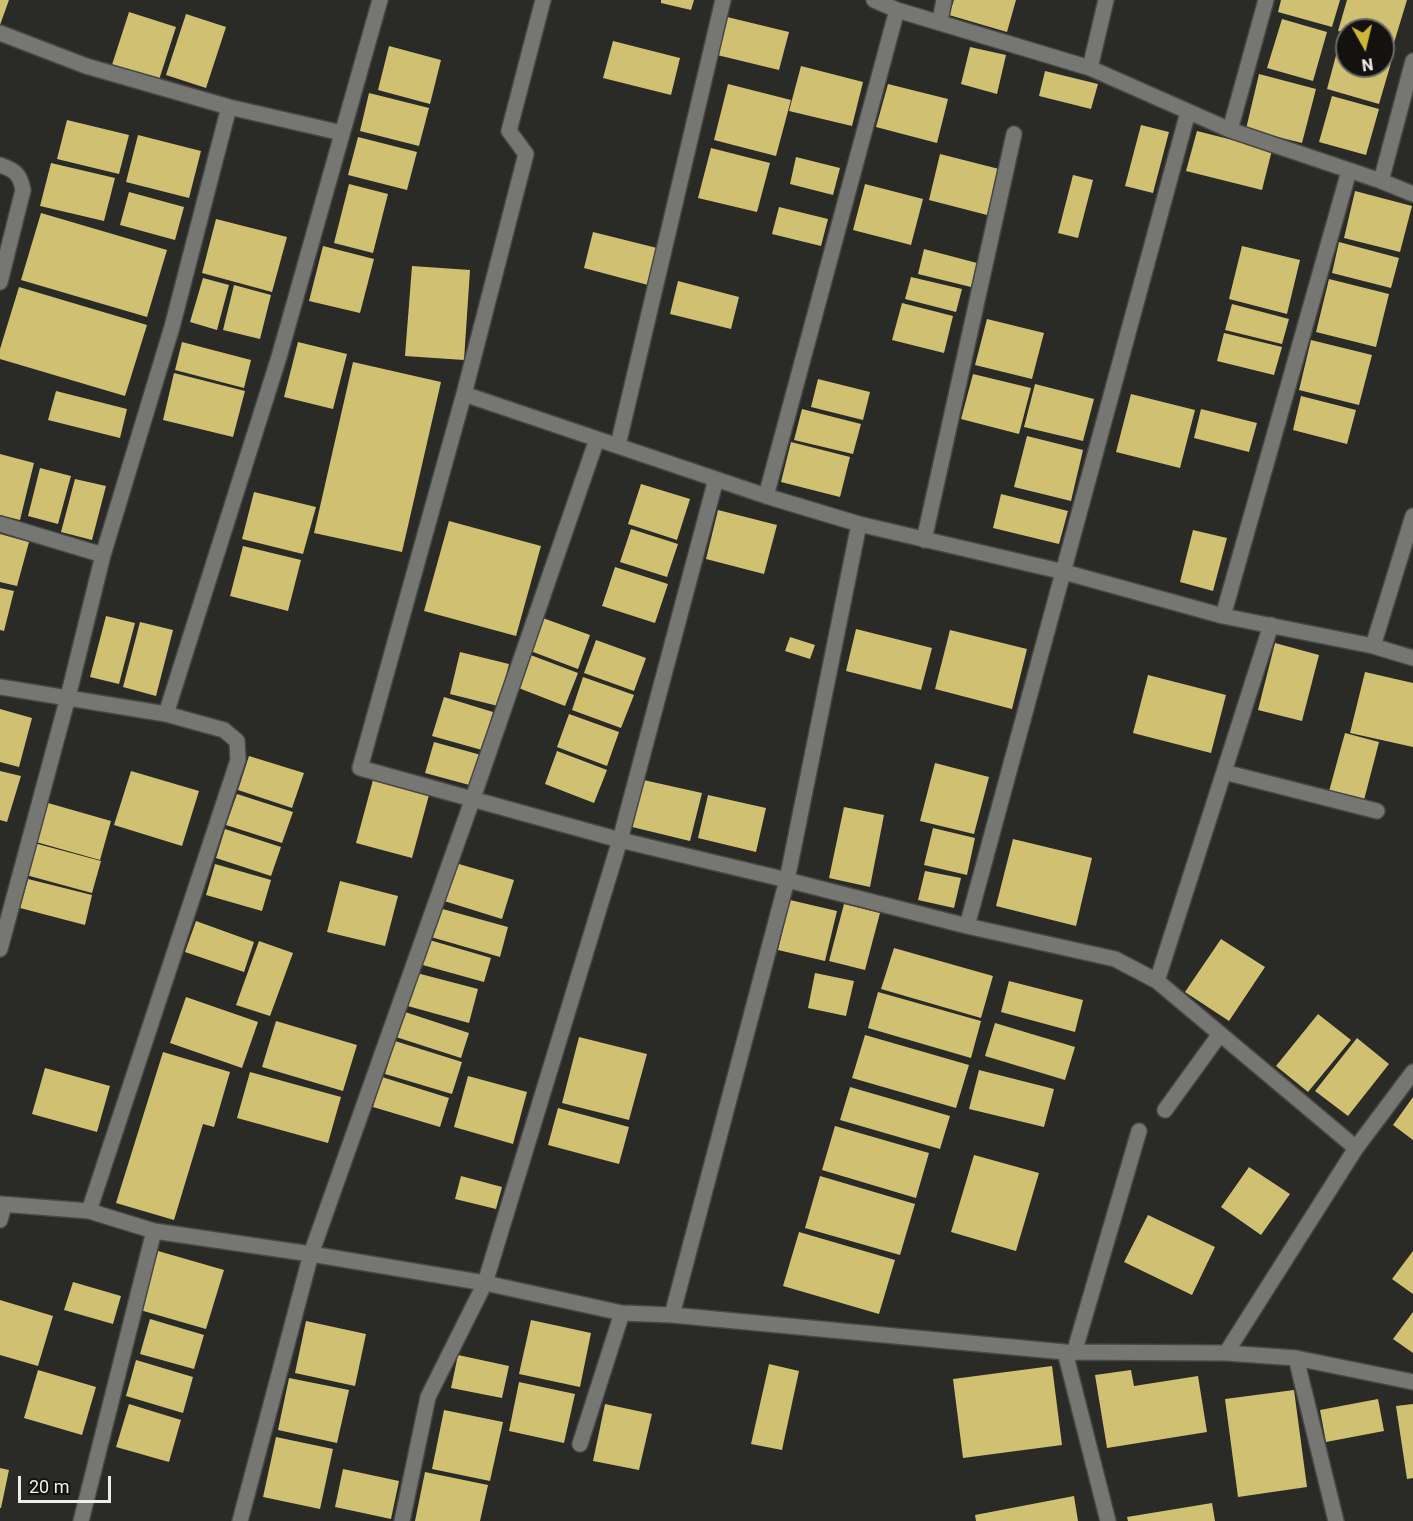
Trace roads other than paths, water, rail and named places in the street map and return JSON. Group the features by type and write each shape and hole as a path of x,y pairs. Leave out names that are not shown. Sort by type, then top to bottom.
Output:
{"street":[{"path":"166,714 279,357 380,0"},
{"path":"543,0 509,131 526,154 464,394 360,768 620,840 967,926 1115,959 1157,981 1356,1148"},
{"path":"618,445 723,0"},
{"path":"874,0 897,10 1090,68 1230,130 1413,194"},
{"path":"939,21 944,0"},
{"path":"1090,68 1106,0"},
{"path":"1230,130 1266,0"},
{"path":"766,496 897,10"},
{"path":"0,33 86,66 230,107 342,133"},
{"path":"1381,181 1413,61"},
{"path":"0,949 104,555 172,327 230,107"},
{"path":"967,926 1188,112"},
{"path":"924,540 1014,134"},
{"path":"0,165 14,170 21,177 23,190 0,282"},
{"path":"1223,616 1349,171"},
{"path":"464,394 766,496 859,524 1064,572 1223,616 1373,646 1413,658"},
{"path":"240,1521 311,1254 597,439"},
{"path":"402,1521 428,1397 485,1283 620,840 716,479"},
{"path":"1373,646 1413,516"},
{"path":"0,524 104,555"},
{"path":"672,1316 787,880 859,524"},
{"path":"1157,981 1271,625"},
{"path":"0,687 166,714 224,730 237,741 238,760 89,1211"},
{"path":"1224,772 1377,811"},
{"path":"1165,1110 1220,1034"},
{"path":"1226,1353 1356,1148 1413,1072"},
{"path":"1108,1521 1070,1353 1139,1131"},
{"path":"0,1220 2,1204 89,1211 154,1231 485,1283 622,1312 1070,1353 1226,1353 1296,1358 1413,1382"},
{"path":"81,1521 154,1231"},
{"path":"580,1444 622,1312"},
{"path":"1296,1358 1335,1521"}]}
